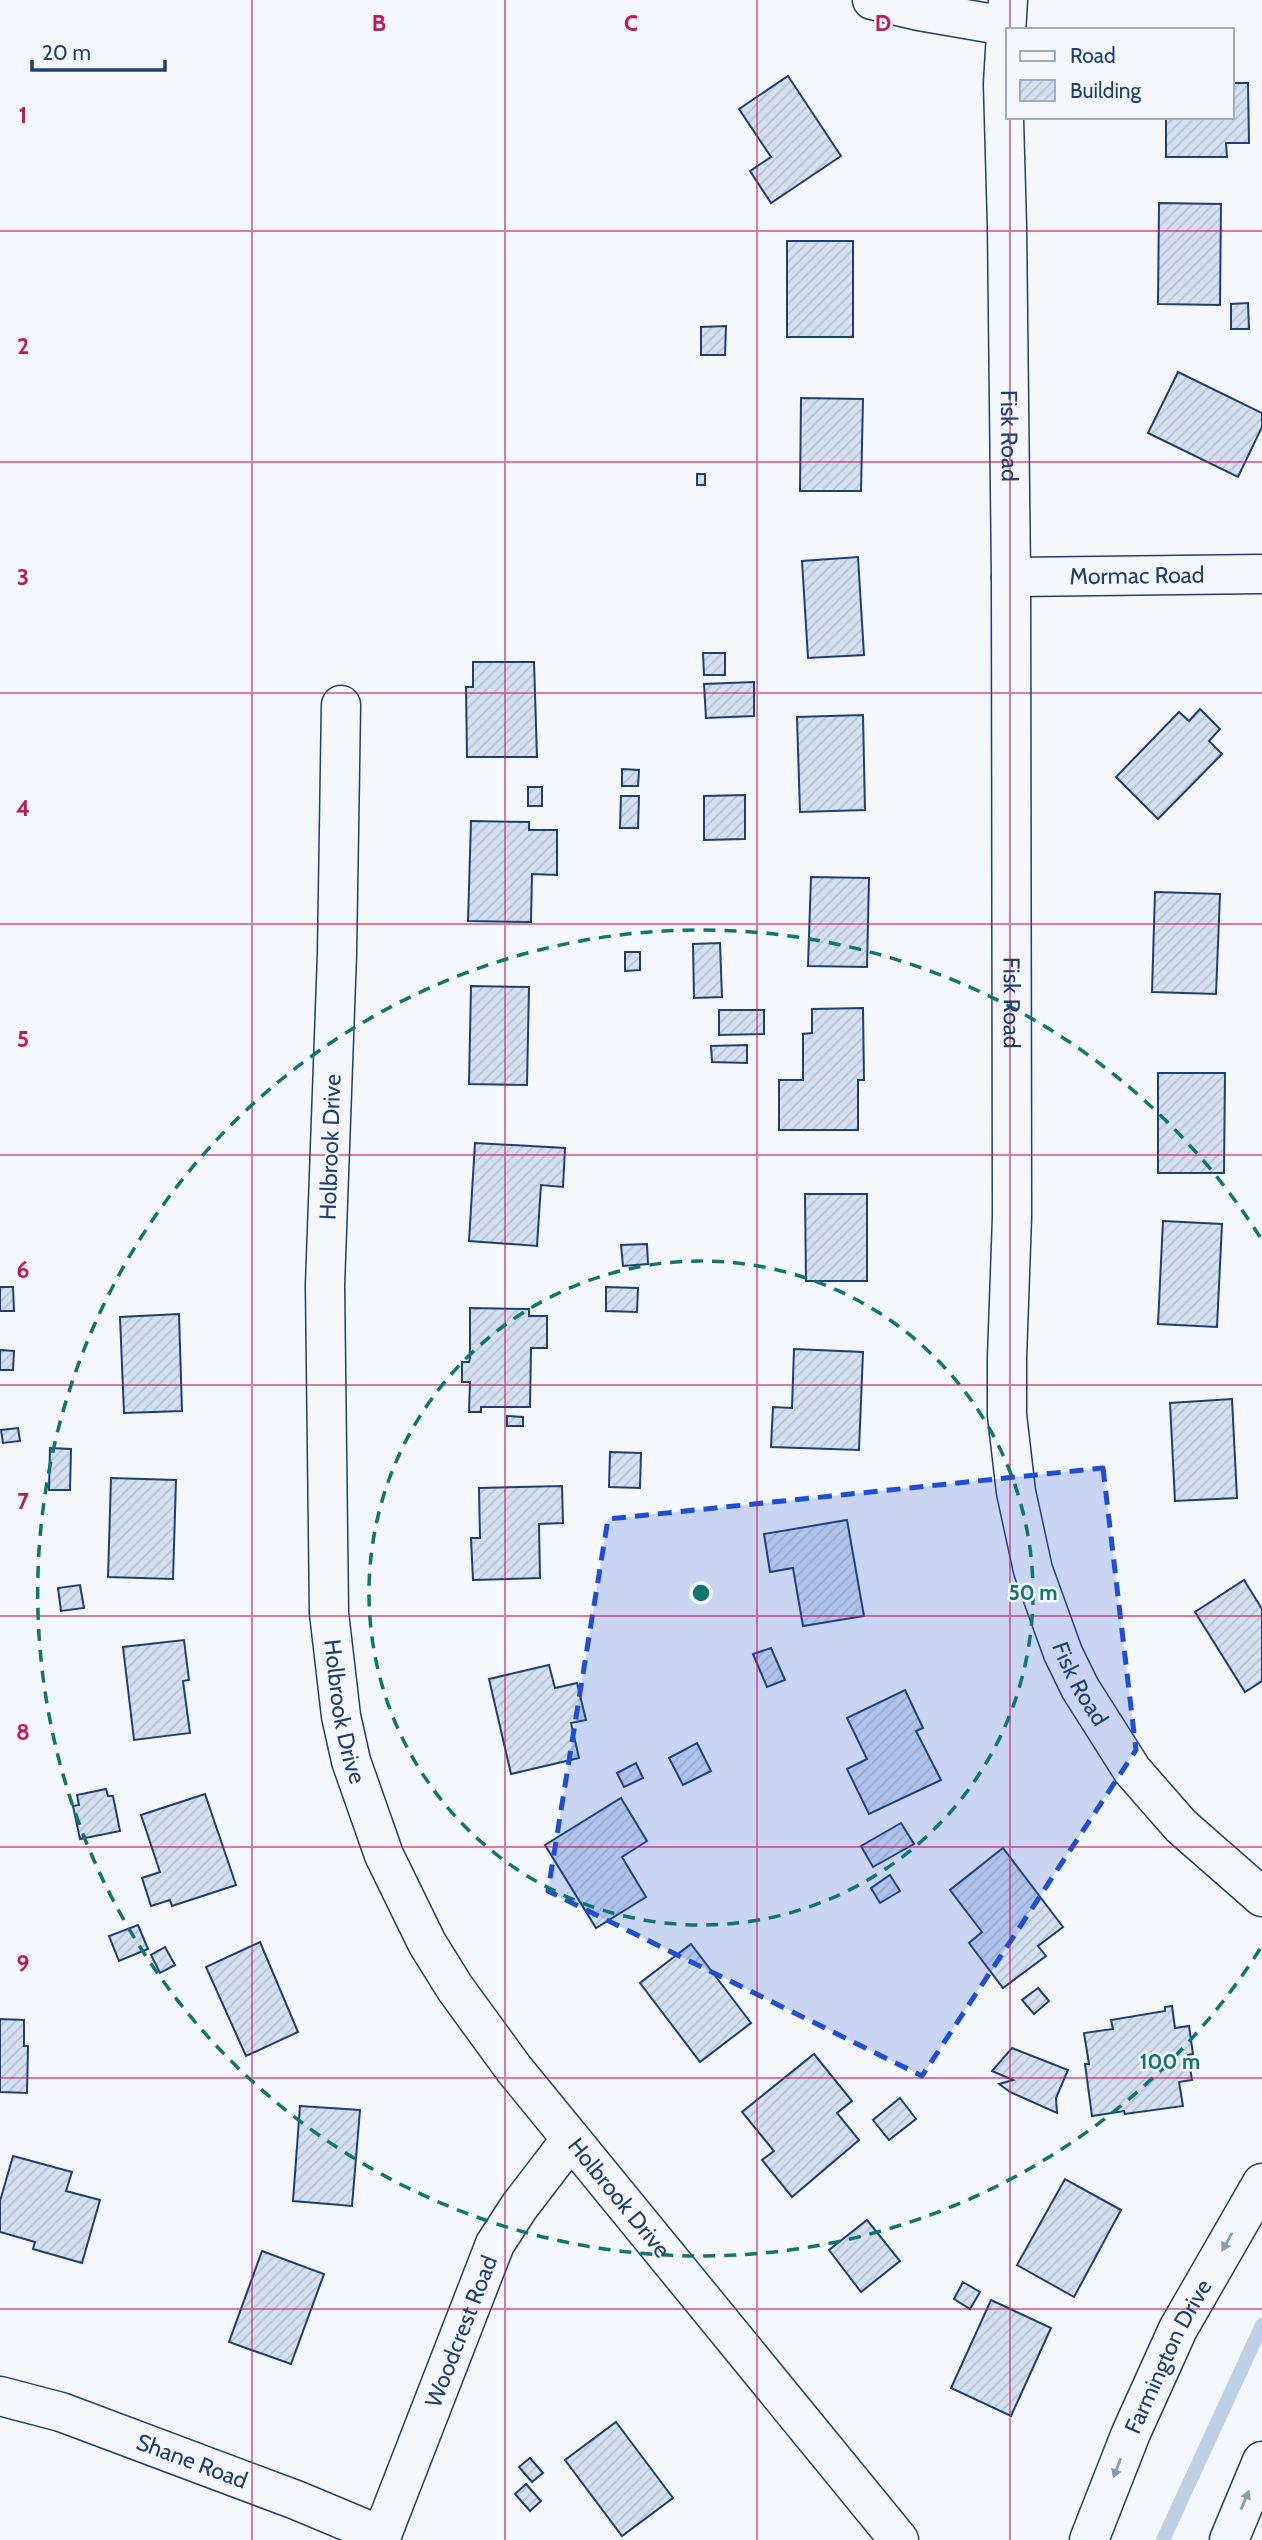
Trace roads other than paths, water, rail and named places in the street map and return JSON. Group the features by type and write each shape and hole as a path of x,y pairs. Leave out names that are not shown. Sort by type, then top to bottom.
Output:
{"street":[{"path":"872,0 919,11 1007,13"},
{"name":"Fisk Road","path":"1006,31 1003,84 1011,578 1012,1217 1007,1415 1016,1492 1033,1570 1063,1653 1080,1688 1132,1770 1181,1826 1262,1897"},
{"name":"Mormac Road","path":"1011,578 1262,574"},
{"name":"Holbrook Drive","path":"341,705 337,954 325,1285 329,1613 341,1716 351,1761 384,1855 428,1943 455,1988 570,2139 899,2540"},
{"name":"Woodcrest Road","path":"381,2538 495,2244 570,2139"},
{"name":"Farmington Drive","path":"1089,2540 1131,2433 1178,2329 1262,2183"},
{"name":"Shane Road","path":"0,2396 61,2412 296,2500 381,2538"},
{"path":"1228,2540 1262,2461"}],"waterway":[{"path":"1163,2540 1262,2325"}]}
